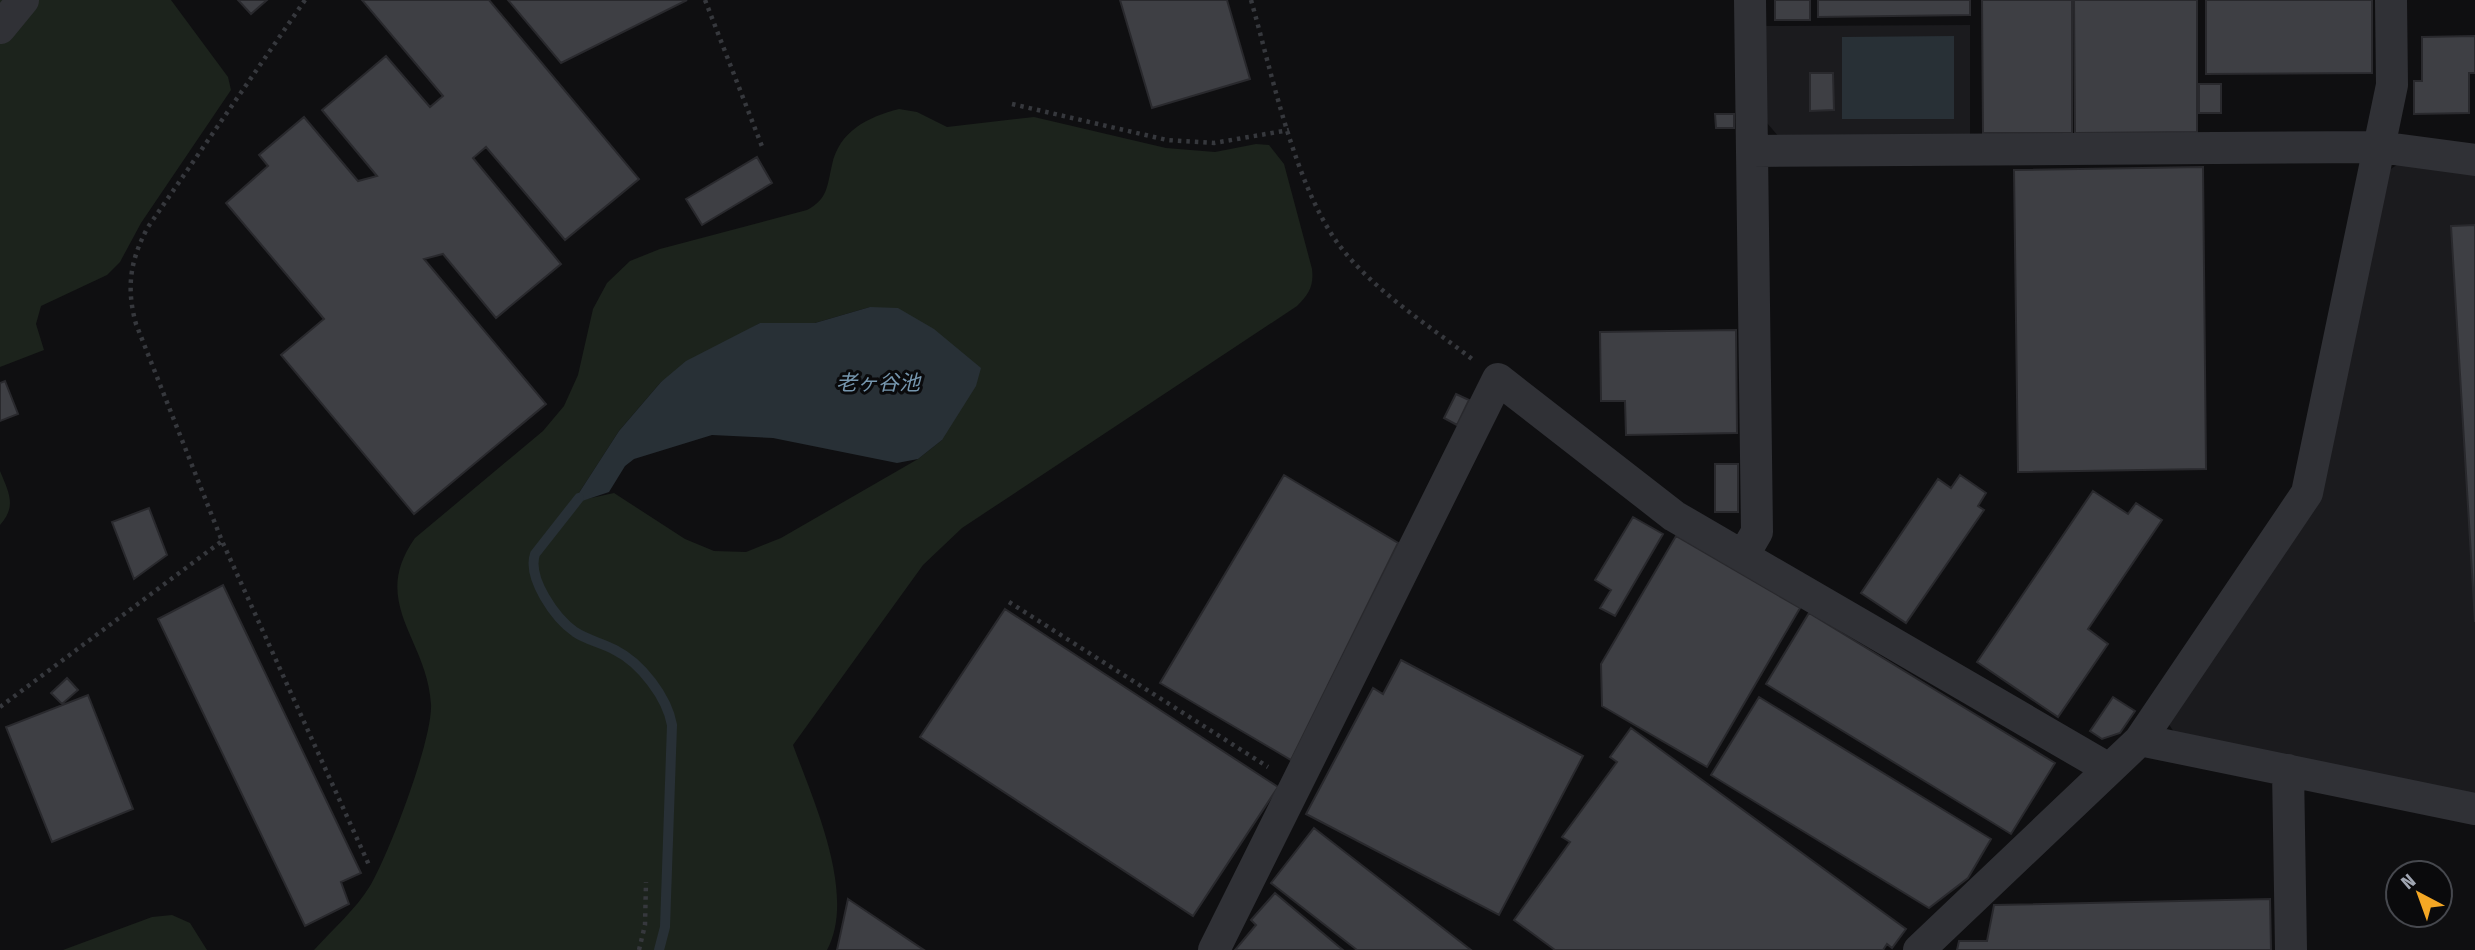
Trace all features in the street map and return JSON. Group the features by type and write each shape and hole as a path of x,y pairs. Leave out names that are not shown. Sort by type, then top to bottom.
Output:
{"street":[{"path":"0,29 23,0"},
{"path":"1742,556 1757,532 1750,0"},
{"path":"1919,950 2140,740 2307,493 2392,85 2390,0"},
{"path":"1752,151 2379,147 2475,160"},
{"path":"1214,950 1498,379 1674,516 2109,769"},
{"path":"2140,740 2475,809"},
{"path":"2288,771 2291,950"}],"path":[{"path":"305,0 148,227 136,250 130,274 129,300 135,324 222,541 369,865"},
{"path":"705,0 763,149"},
{"path":"1251,0 1289,130 1319,211 1339,244 1364,273 1498,379"},
{"path":"1012,104 1167,140 1214,143 1289,130"},
{"path":"0,707 222,541"},
{"path":"1009,602 1296,785"},
{"path":"639,950 645,925 646,882"}],"shaded area":[{"path":"0,0 171,0 228,77 231,90 141,223 120,262 107,275 41,306 36,324 44,350 0,367"},
{"path":"1970,25 1970,135 1779,137 1767,123 1765,26"},
{"path":"899,109 917,112 947,127 1034,117 1166,148 1215,152 1256,144 1269,145 1284,164 1312,269 1310,289 1297,306 962,528 923,565 793,745 820,819 835,875 835,927 827,950 314,950 351,911 370,886 398,824 425,743 431,704 420,659 404,621 398,582 402,561 415,538 543,431 564,406 578,375 593,309 607,283 630,261 660,249 807,210 823,196 836,153 848,134 876,116","holes":["870,307 942,440 918,459 781,538 746,552 714,551 685,539 614,493 582,500 577,496 619,431 661,382 760,323 815,323"]},
{"path":"2398,164 2475,175 2475,795 2174,732 2168,723 2321,499 2388,171"},
{"path":"0,471 10,505 0,525"},
{"path":"172,915 190,923 207,950 63,950 152,917"}],"water":[{"path":"1954,36 1954,119 1842,119 1842,37"},
{"name":"老ヶ谷池","path":"870,307 898,308 934,329 981,368 976,386 942,440 918,459 897,463 773,438 712,435 634,459 625,466 609,492 582,501 577,496 619,431 661,382 686,361 760,323 815,323"}],"building":[{"path":"238,0 267,0 251,14"},
{"path":"362,0 489,0 639,179 565,240 486,147 473,158 561,264 496,318 443,254 424,259 546,404 414,514 281,355 324,319 226,203 268,166 259,155 304,117 358,181 377,176 322,110 386,56 430,107 443,96"},
{"path":"508,0 687,0 561,63"},
{"path":"1120,0 1227,0 1250,79 1152,108"},
{"path":"1775,0 1810,0 1810,20 1775,20"},
{"path":"1818,0 1970,0 1970,15 1818,17"},
{"path":"1982,0 2072,0 2072,133 1983,133"},
{"path":"2074,0 2197,0 2197,132 2075,133"},
{"path":"2206,0 2372,0 2372,73 2206,74"},
{"path":"2475,36 2475,73 2469,73 2469,113 2414,114 2414,81 2422,81 2422,37"},
{"path":"1810,73 1833,73 1834,110 1810,111"},
{"path":"2199,84 2221,84 2221,113 2199,113"},
{"path":"1715,114 1734,114 1734,128 1716,128"},
{"path":"757,157 772,183 702,225 686,199"},
{"path":"2203,167 2206,469 2018,472 2014,170"},
{"path":"2475,225 2475,622 2451,226"},
{"path":"1736,330 1737,433 1626,435 1625,401 1601,401 1600,332"},
{"path":"5,381 18,414 0,421 0,383"},
{"path":"1456,394 1469,400 1457,425 1444,418"},
{"path":"1715,464 1738,464 1738,512 1715,512"},
{"path":"1284,475 1398,543 1291,760 1160,683"},
{"path":"1960,475 1986,493 1978,506 1984,510 1906,623 1861,593 1938,479 1951,488"},
{"path":"2093,491 2128,514 2136,503 2162,520 2088,629 2108,644 2058,717 1977,662"},
{"path":"149,508 167,555 134,579 112,522"},
{"path":"1633,517 1663,534 1615,616 1600,608 1611,590 1595,580"},
{"path":"1676,536 1800,608 1707,767 1602,706 1601,664"},
{"path":"223,585 361,873 341,882 349,904 305,926 158,619"},
{"path":"1005,609 1278,787 1193,916 920,737"},
{"path":"1809,613 2055,763 2011,834 1766,684"},
{"path":"1401,660 1583,756 1499,915 1306,814 1373,688 1383,694"},
{"path":"67,678 78,690 62,704 51,693"},
{"path":"88,695 133,809 52,842 6,727"},
{"path":"1759,697 1991,839 1968,878 1929,908 1711,775"},
{"path":"2113,697 2135,711 2120,733 2102,739 2090,731"},
{"path":"1631,728 1906,929 1892,948 1887,944 1883,950 1555,950 1514,920 1570,842 1562,837 1617,762 1610,757"},
{"path":"1314,828 1471,950 1357,950 1271,883"},
{"path":"1275,893 1343,950 1235,950 1256,925 1251,920"},
{"path":"848,899 924,950 837,950"},
{"path":"2270,899 2271,950 1957,950 1959,941 1987,941 1994,905"}],"waterway":[{"path":"579,498 535,554 535,574 544,597 567,626 584,637 615,650 634,663 659,692 669,714 672,725 665,927 659,950"}]}
